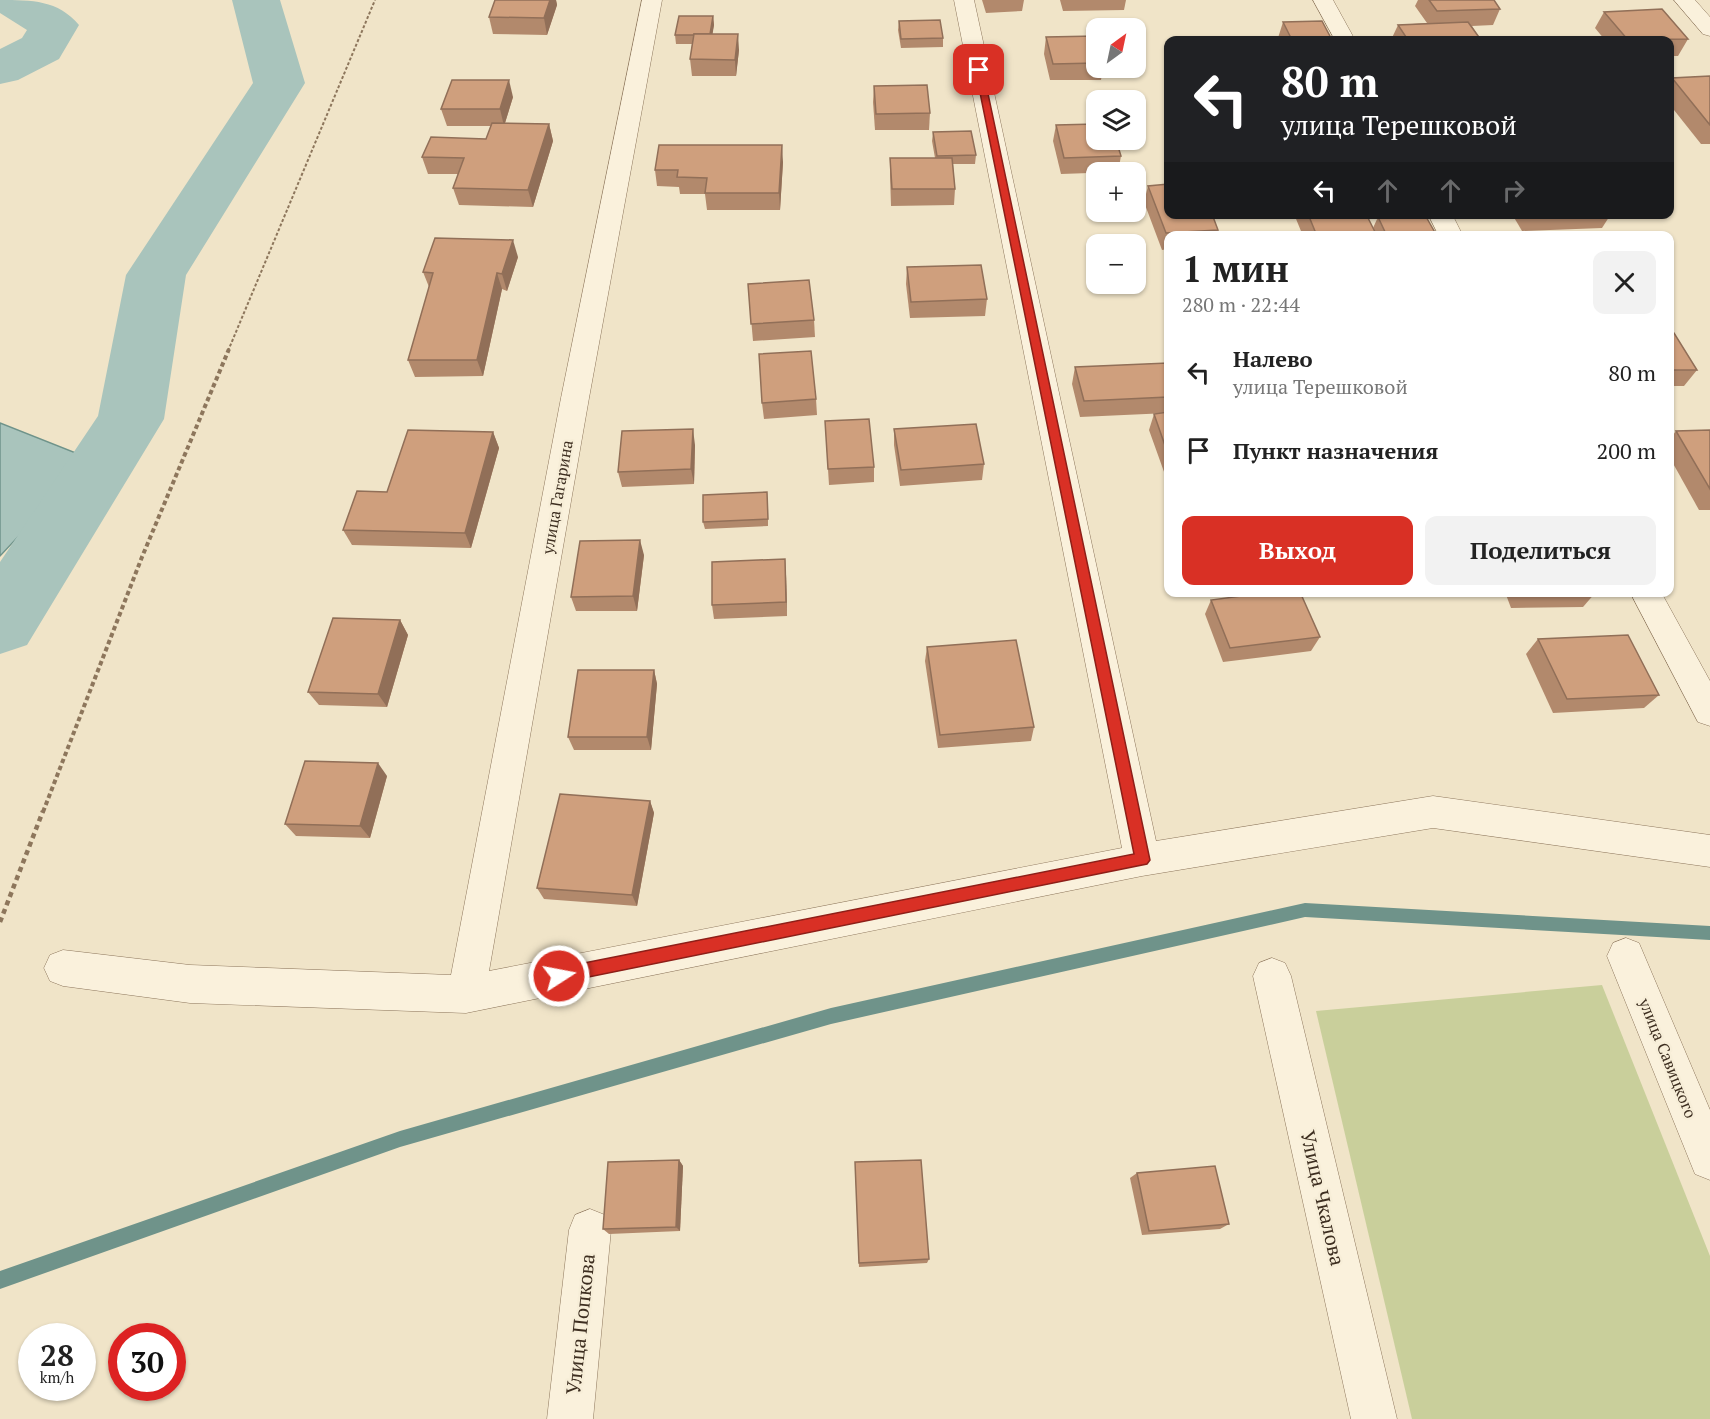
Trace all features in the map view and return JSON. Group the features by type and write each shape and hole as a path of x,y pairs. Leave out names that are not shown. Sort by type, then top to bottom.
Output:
{"street":[{"name":"улица Гагарина","path":"466,994 572,410 652,0"},
{"path":"964,0 1142,860"},
{"path":"1323,0 1343,36"},
{"path":"1684,0 1710,30"},
{"path":"1648,597 1710,712"},
{"path":"63,968 190,984 466,994 1142,860 1433,812 1710,851"},
{"name":"улица Савицкого","path":"1626,956 1710,1159"},
{"name":"Улица Чкалова","path":"1272,976 1374,1419"},
{"name":"Улица Попкова","path":"570,1419 590,1230"}],"path":[{"path":"0,922 142,557 375,0"}],"green space":[{"path":"1602,985 1710,1256 1710,1419 1412,1419 1316,1011"}],"water":[{"path":"0,423 91,459 0,556"}],"building":[{"path":"495,0 550,0 544,18 489,17"},
{"path":"1429,0 1494,0 1500,9 1437,11"},
{"path":"1662,9 1688,39 1674,39 1674,36 1625,36 1604,12"},
{"path":"679,16 713,16 710,34 675,35"},
{"path":"940,20 943,38 901,39 899,21"},
{"path":"1322,21 1330,36 1290,36 1283,22"},
{"path":"1468,22 1478,36 1405,36 1398,25"},
{"path":"694,34 738,34 735,60 690,59"},
{"path":"1086,36 1086,63 1053,64 1046,37"},
{"path":"1710,76 1710,125 1674,80 1674,78"},
{"path":"452,80 509,80 500,109 441,109"},
{"path":"927,85 930,113 876,114 874,86"},
{"path":"492,123 549,124 528,190 453,188 464,158 422,157 431,137 486,139"},
{"path":"1086,124 1086,150 1119,150 1121,156 1064,158 1056,125"},
{"path":"971,131 976,155 937,156 933,132"},
{"path":"659,145 782,145 779,193 705,193 707,178 677,177 678,170 655,170"},
{"path":"890,158 952,158 955,189 892,189"},
{"path":"1164,184 1164,219 1214,219 1218,230 1165,231 1148,186"},
{"path":"1310,219 1368,219 1374,231 1315,231"},
{"path":"1379,219 1427,219 1434,231 1385,231"},
{"path":"435,238 513,240 502,274 497,273 477,360 408,360 433,273 423,272"},
{"path":"981,265 987,299 911,302 907,267"},
{"path":"809,280 814,320 751,324 748,284"},
{"path":"1674,333 1697,370 1674,370"},
{"path":"811,351 816,399 762,403 759,354"},
{"path":"1164,363 1164,397 1084,401 1075,367"},
{"path":"1164,413 1164,443 1154,414"},
{"path":"869,419 874,467 828,469 825,421"},
{"path":"976,424 984,464 901,470 894,429"},
{"path":"693,429 691,469 618,472 622,431"},
{"path":"408,430 493,432 465,533 343,530 357,491 387,492"},
{"path":"1710,430 1710,489 1676,431"},
{"path":"767,492 768,519 703,522 703,495"},
{"path":"640,540 633,596 571,597 580,541"},
{"path":"785,559 786,602 712,605 712,562"},
{"path":"1234,597 1302,597 1320,637 1230,648 1211,600"},
{"path":"333,618 400,620 378,694 308,692"},
{"path":"1628,635 1659,695 1567,699 1538,639"},
{"path":"1016,640 1034,727 940,735 927,647"},
{"path":"578,670 654,670 647,737 568,737"},
{"path":"305,761 378,763 360,826 285,824"},
{"path":"560,794 650,801 632,895 537,888"},
{"path":"679,1160 676,1227 603,1229 608,1162"},
{"path":"921,1160 929,1259 859,1263 855,1162"},
{"path":"1215,1166 1229,1224 1149,1231 1137,1173"}],"waterway":[{"path":"0,69 41,48 54,25 12,0"},
{"path":"0,623 131,419 156,275 279,83 256,0"},
{"path":"0,1280 400,1139 831,1016 1305,910 1710,933"}],"route":[{"path":"559,976 1142,860 979,70"}]}
